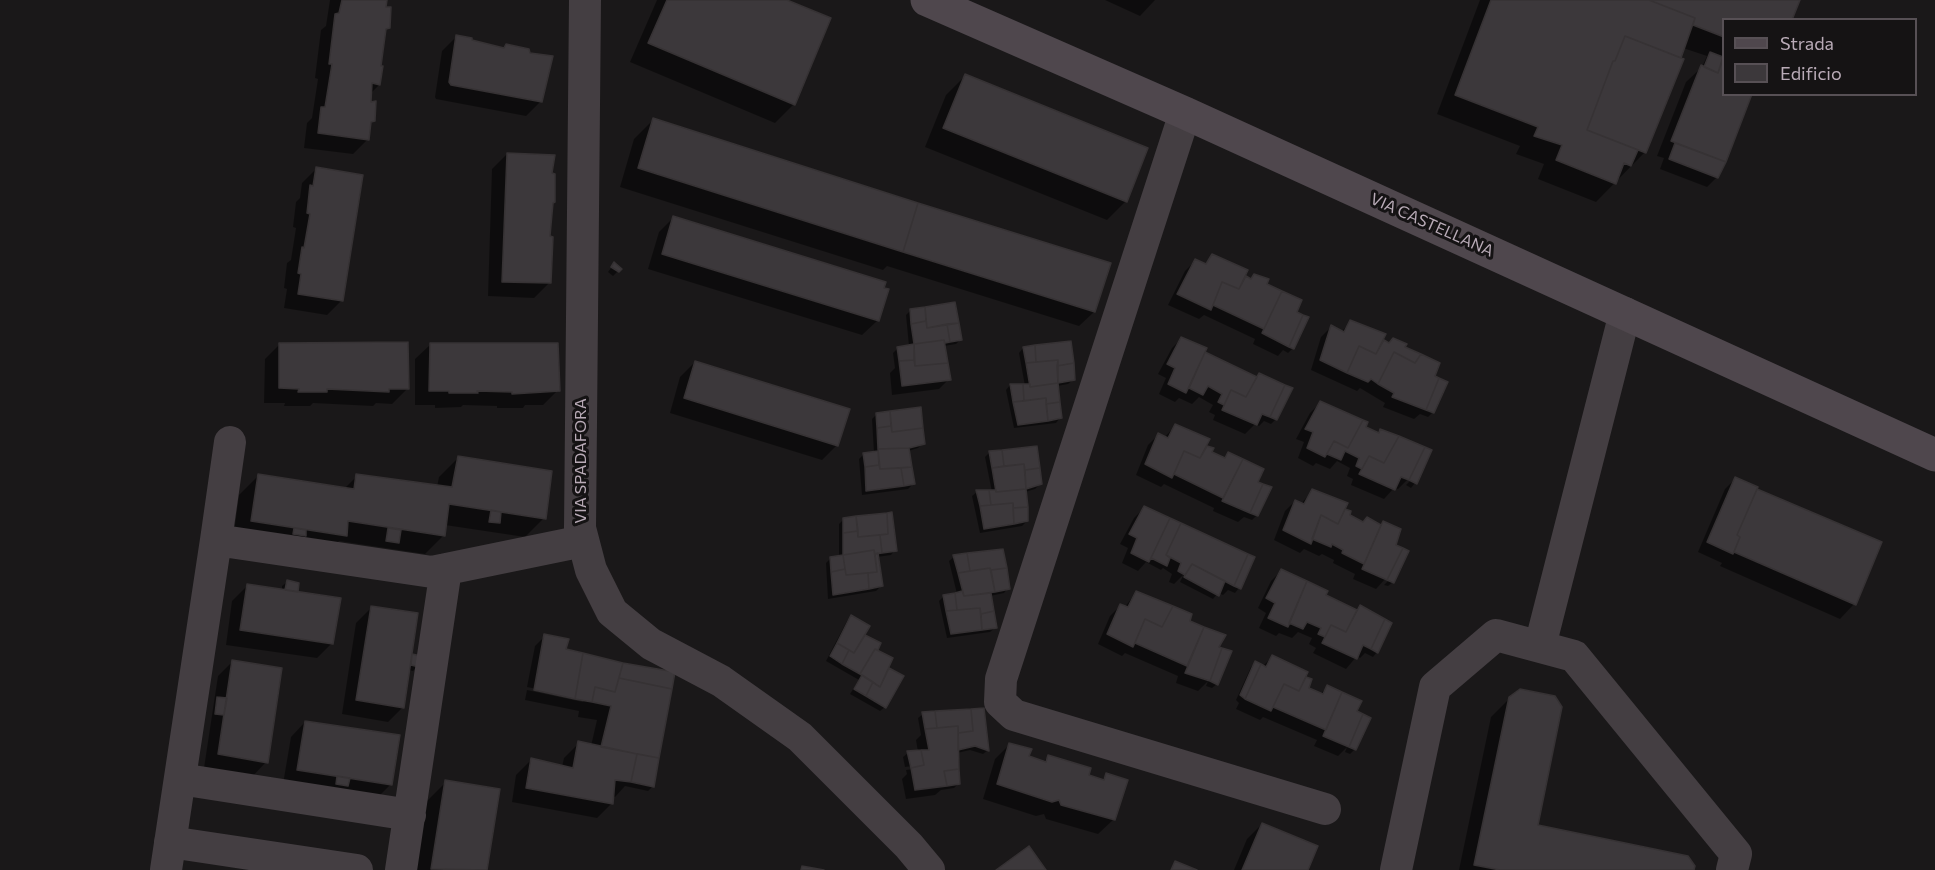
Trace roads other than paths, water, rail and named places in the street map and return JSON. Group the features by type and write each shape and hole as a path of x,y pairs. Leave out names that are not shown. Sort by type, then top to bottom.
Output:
{"main road":[{"name":"VIA CASTELLANA","path":"927,0 1185,113 1935,455"}],"street":[{"name":"VIA SPADAFORA","path":"585,0 580,528 591,570 612,612 651,644 721,681 800,737 909,846 929,870"},
{"path":"1185,113 1001,680 1000,702 1014,715 1325,809"},
{"path":"1540,646 1625,313"},
{"path":"230,442 168,856 357,870"},
{"path":"216,540 432,572 583,541"},
{"path":"401,870 446,569"},
{"path":"1396,870 1435,687 1496,635 1574,656 1736,854 1732,870"},
{"path":"180,779 410,815"}]}
